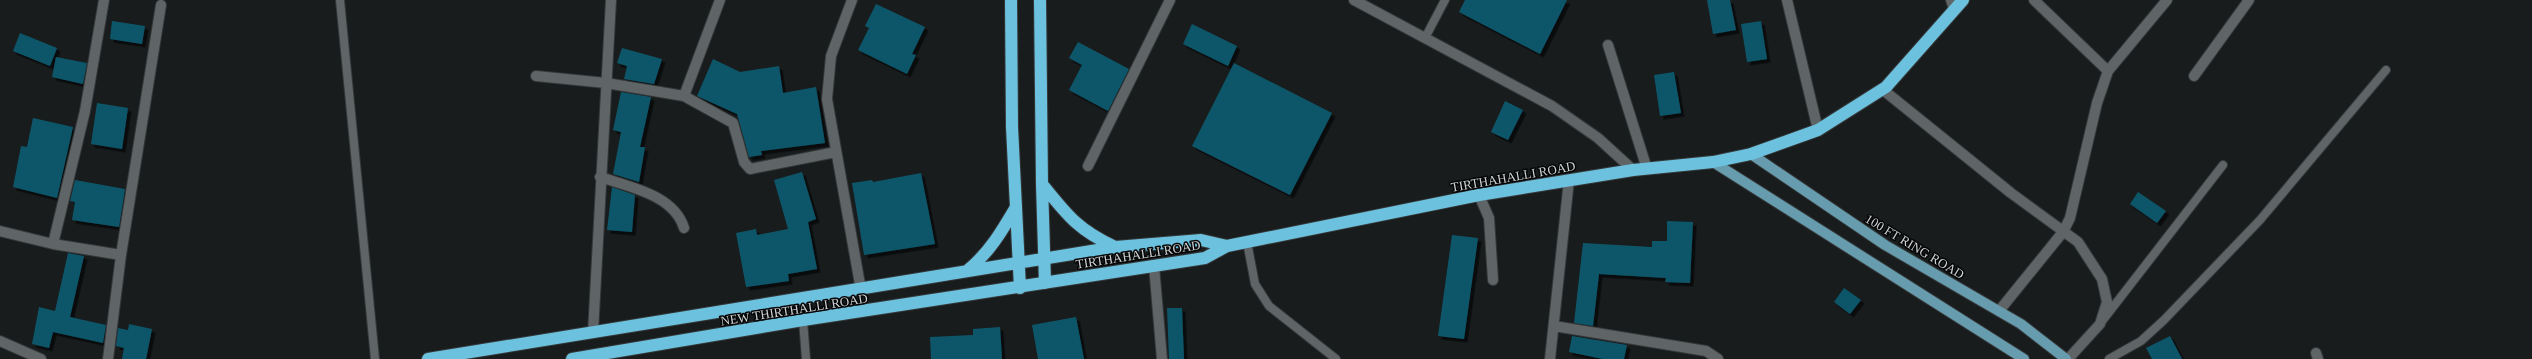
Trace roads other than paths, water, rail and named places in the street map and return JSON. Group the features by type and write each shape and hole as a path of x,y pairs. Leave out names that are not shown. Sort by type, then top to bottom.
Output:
{"highway":[{"path":"1011,0 1012,127 1020,288"},
{"path":"1040,0 1043,258 1045,283"},
{"name":"TIRTHAHALLI ROAD","path":"1020,288 1205,258 1227,246 1479,195 1633,170 1713,162 1751,154 1818,130 1882,89 1952,4 1963,0"},
{"path":"1042,184 1072,222 1094,238 1116,247"},
{"path":"966,272 984,258 998,238 1016,206"},
{"path":"428,359 861,290 1018,262 1116,247 1201,240 1227,246"},
{"name":"NEW THIRTHALLI ROAD","path":"572,359 803,320 1020,288"}],"main road":[{"name":"100 FT RING ROAD","path":"1751,154 1886,245 2021,324 2067,359"},
{"path":"1713,162 2024,359"}],"street":[{"path":"53,244 84,111 104,0"},
{"path":"593,333 600,177 611,0"},
{"path":"684,96 720,0"},
{"path":"852,0 831,56 826,99 861,290"},
{"path":"1088,166 1170,0"},
{"path":"1354,0 1552,106 1598,138 1633,170"},
{"path":"1787,0 1818,130"},
{"path":"2034,0 2108,71"},
{"path":"1999,311 2063,232 2070,218 2097,103 2108,71 2167,0"},
{"path":"2194,76 2249,0"},
{"path":"108,359 121,255 161,5"},
{"path":"1608,45 1647,169"},
{"path":"536,76 606,83 684,96 733,122 737,130 744,162 750,168 836,152"},
{"path":"1882,89 2063,232 2078,242 2102,279 2106,302 2100,324 2067,359"},
{"path":"600,177 667,203 681,218 684,228"},
{"path":"1550,359 1569,180"},
{"path":"1479,195 1489,218 1493,280"},
{"path":"0,231 53,244 121,255"},
{"path":"1154,266 1162,359"},
{"path":"1554,326 1706,351 1718,359"},
{"path":"0,341 41,359"}],"lane":[{"path":"340,0 375,359"},
{"path":"1425,38 1445,0"},
{"path":"2109,359 2141,341 2164,320 2260,220 2386,70"},
{"path":"2100,324 2224,165"},
{"path":"1247,242 1255,284 1269,306 1336,359"},
{"path":"803,320 806,359"}]}
